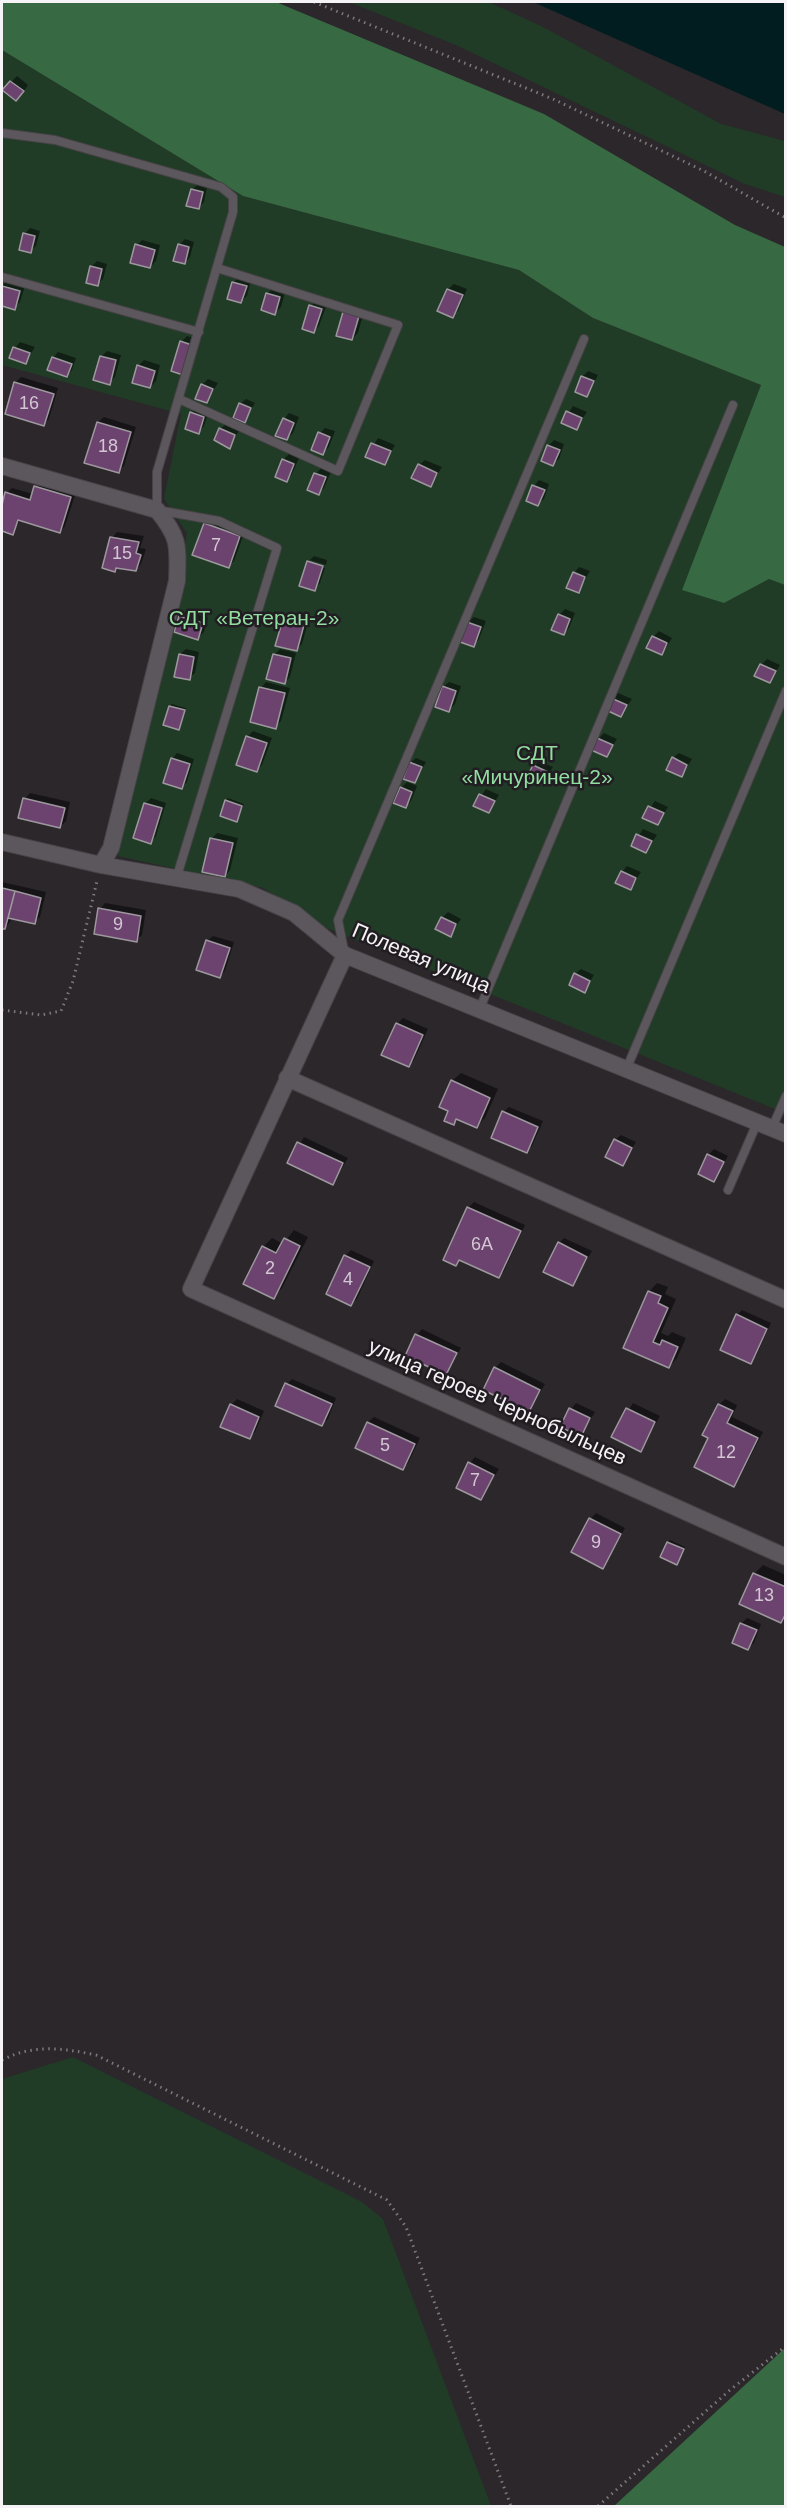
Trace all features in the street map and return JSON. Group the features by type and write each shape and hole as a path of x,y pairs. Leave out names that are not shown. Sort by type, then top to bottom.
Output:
{"street":[{"path":"2,466 157,510 173,530 178,547 177,581 111,848 101,865"},
{"name":"Полевая улица","path":"2,842 101,865 177,876 239,889 294,913 345,955 772,1128"},
{"path":"345,955 287,1078 786,1300"},
{"name":"улица героев Чернобыльцев","path":"287,1078 191,1289 786,1557"}],"lane":[{"path":"2,133 56,141 221,187 233,197 233,213 158,472 157,510 219,521 277,548 177,876"},
{"path":"179,399 338,471 398,325 217,268"},
{"path":"2,277 199,332"},
{"path":"345,955 338,920 584,339"},
{"path":"480,1008 733,405"},
{"path":"626,1070 786,691"},
{"path":"728,1190 772,1128 786,1095"}],"path":[{"path":"314,2 553,99 704,171 786,218"},
{"path":"2,1010 41,1015 62,1011 73,981 101,865"},
{"path":"2,2060 37,2048 64,2048 96,2055 387,2200 405,2227 511,2506"},
{"path":"598,2506 730,2390 786,2346"}],"green space":[{"path":"2,2 276,2 544,114 735,225 785,247 785,585 769,579 724,603 682,590 761,385 593,318 519,270 243,196 2,50"},
{"path":"349,2 489,2 543,27 721,124 785,141 785,197 745,184 458,46"},
{"name":"СДТ «Мичуринец-2»","path":"2,50 243,196 519,270 593,318 761,385 683,589 724,603 769,579 785,585 785,1113 319,925 263,888 118,856 187,533 164,499 181,414 2,365"},
{"path":"73,2057 362,2202 383,2219 491,2506 2,2506 2,2079"},
{"path":"785,2348 785,2506 614,2506"}],"water":[{"path":"533,2 785,2 785,114"}],"building":[{"path":"10,81 24,91 16,101 2,90"},
{"path":"191,189 203,192 199,209 186,206"},
{"path":"23,233 35,236 31,253 19,250"},
{"path":"135,244 155,250 150,268 130,263"},
{"path":"178,244 189,247 185,264 173,261"},
{"path":"90,266 102,269 98,286 86,283"},
{"path":"232,282 247,286 241,303 227,299"},
{"path":"2,286 20,291 15,310 2,306"},
{"path":"447,289 463,295 453,318 437,311"},
{"path":"266,293 280,297 275,315 261,310"},
{"path":"309,305 322,309 314,333 302,329"},
{"path":"343,312 359,316 352,340 336,336"},
{"path":"180,341 192,345 183,375 171,371"},
{"path":"13,347 30,353 26,364 9,358"},
{"path":"100,356 116,360 110,385 93,380"},
{"path":"52,357 72,364 67,377 47,370"},
{"path":"137,365 155,371 150,388 132,383"},
{"path":"581,376 594,381 587,397 575,392"},
{"path":"14,382 54,394 44,426 5,414"},
{"path":"201,384 213,389 207,403 195,399"},
{"path":"239,403 251,408 245,423 233,418"},
{"path":"566,411 582,418 577,430 561,423"},
{"path":"190,412 204,417 199,434 185,429"},
{"path":"283,418 294,423 287,440 275,436"},
{"path":"97,422 131,432 119,473 84,463"},
{"path":"219,428 235,435 230,449 214,440"},
{"path":"318,432 330,437 323,455 311,450"},
{"path":"371,443 391,451 385,465 365,457"},
{"path":"547,445 560,450 553,466 541,461"},
{"path":"282,459 294,464 287,482 275,477"},
{"path":"418,464 437,473 431,487 411,478"},
{"path":"314,473 326,477 319,495 307,490"},
{"path":"532,485 545,490 538,506 526,501"},
{"path":"34,486 71,497 60,533 18,520 13,535 2,531 2,505 5,492 30,500"},
{"path":"204,523 240,536 229,568 192,555"},
{"path":"110,537 139,542 136,553 141,555 136,571 116,568 115,572 102,568"},
{"path":"307,561 323,566 315,591 299,586"},
{"path":"573,572 585,577 579,593 566,588"},
{"path":"558,614 570,619 564,635 551,630"},
{"path":"179,616 203,623 198,640 174,632"},
{"path":"283,619 304,625 297,651 275,646"},
{"path":"467,622 481,627 474,647 460,642"},
{"path":"652,636 667,643 662,655 646,648"},
{"path":"179,654 194,657 190,680 174,677"},
{"path":"273,654 291,658 285,684 266,679"},
{"path":"760,664 776,671 770,683 754,676"},
{"path":"442,686 456,691 449,712 435,707"},
{"path":"259,687 285,693 276,729 250,722"},
{"path":"611,698 627,705 621,717 606,710"},
{"path":"169,706 185,710 179,730 163,725"},
{"path":"246,736 267,743 257,772 236,765"},
{"path":"597,738 613,745 607,757 591,750"},
{"path":"672,757 687,765 682,777 666,770"},
{"path":"171,758 190,764 182,789 163,783"},
{"path":"409,762 422,767 415,783 403,779"},
{"path":"533,765 548,772 543,785 527,777"},
{"path":"400,787 412,792 406,808 393,803"},
{"path":"479,794 495,801 489,813 473,806"},
{"path":"23,798 65,808 60,828 18,818"},
{"path":"225,800 242,806 237,822 220,816"},
{"path":"144,803 162,808 151,844 133,838"},
{"path":"648,806 664,813 658,825 642,818"},
{"path":"636,834 652,841 646,853 631,846"},
{"path":"210,838 233,843 225,877 202,872"},
{"path":"621,871 636,878 631,890 615,883"},
{"path":"2,888 15,891 5,929 2,929"},
{"path":"15,891 41,898 35,924 8,918"},
{"path":"98,908 141,916 137,942 94,934"},
{"path":"441,917 456,924 451,937 435,929"},
{"path":"206,940 230,948 220,978 196,970"},
{"path":"574,973 590,981 585,993 569,985"},
{"path":"396,1023 423,1035 409,1067 381,1055"},
{"path":"451,1080 490,1098 477,1128 456,1119 454,1125 444,1121 448,1111 439,1107"},
{"path":"502,1111 538,1127 527,1153 491,1138"},
{"path":"614,1139 632,1148 623,1166 605,1157"},
{"path":"297,1142 343,1163 333,1185 287,1163"},
{"path":"707,1154 724,1162 714,1182 698,1174"},
{"path":"467,1207 521,1231 499,1278 459,1260 456,1266 443,1260"},
{"path":"284,1238 300,1246 274,1299 243,1284 262,1246 276,1253"},
{"path":"558,1242 587,1257 573,1286 543,1272"},
{"path":"344,1255 370,1267 351,1306 326,1294"},
{"path":"648,1291 661,1296 658,1303 668,1308 653,1342 660,1345 662,1340 678,1347 669,1368 623,1348"},
{"path":"736,1314 767,1329 751,1364 720,1350"},
{"path":"415,1334 457,1353 446,1375 405,1356"},
{"path":"494,1367 540,1390 529,1412 483,1390"},
{"path":"285,1383 332,1404 322,1426 275,1406"},
{"path":"230,1404 259,1417 250,1439 220,1427"},
{"path":"718,1404 733,1411 727,1423 758,1438 734,1487 694,1467 708,1438 702,1435"},
{"path":"569,1408 590,1418 581,1437 560,1427"},
{"path":"626,1408 655,1422 641,1452 611,1437"},
{"path":"367,1422 415,1444 403,1470 355,1448"},
{"path":"468,1462 494,1475 481,1500 456,1488"},
{"path":"589,1518 621,1534 603,1569 571,1552"},
{"path":"667,1542 684,1549 677,1565 660,1557"},
{"path":"753,1573 786,1587 786,1613 781,1623 739,1604"},
{"path":"740,1623 757,1630 748,1650 732,1643"}],"park label":[{"name":"СДТ «Ветеран-2»","path":"254,619"}]}
